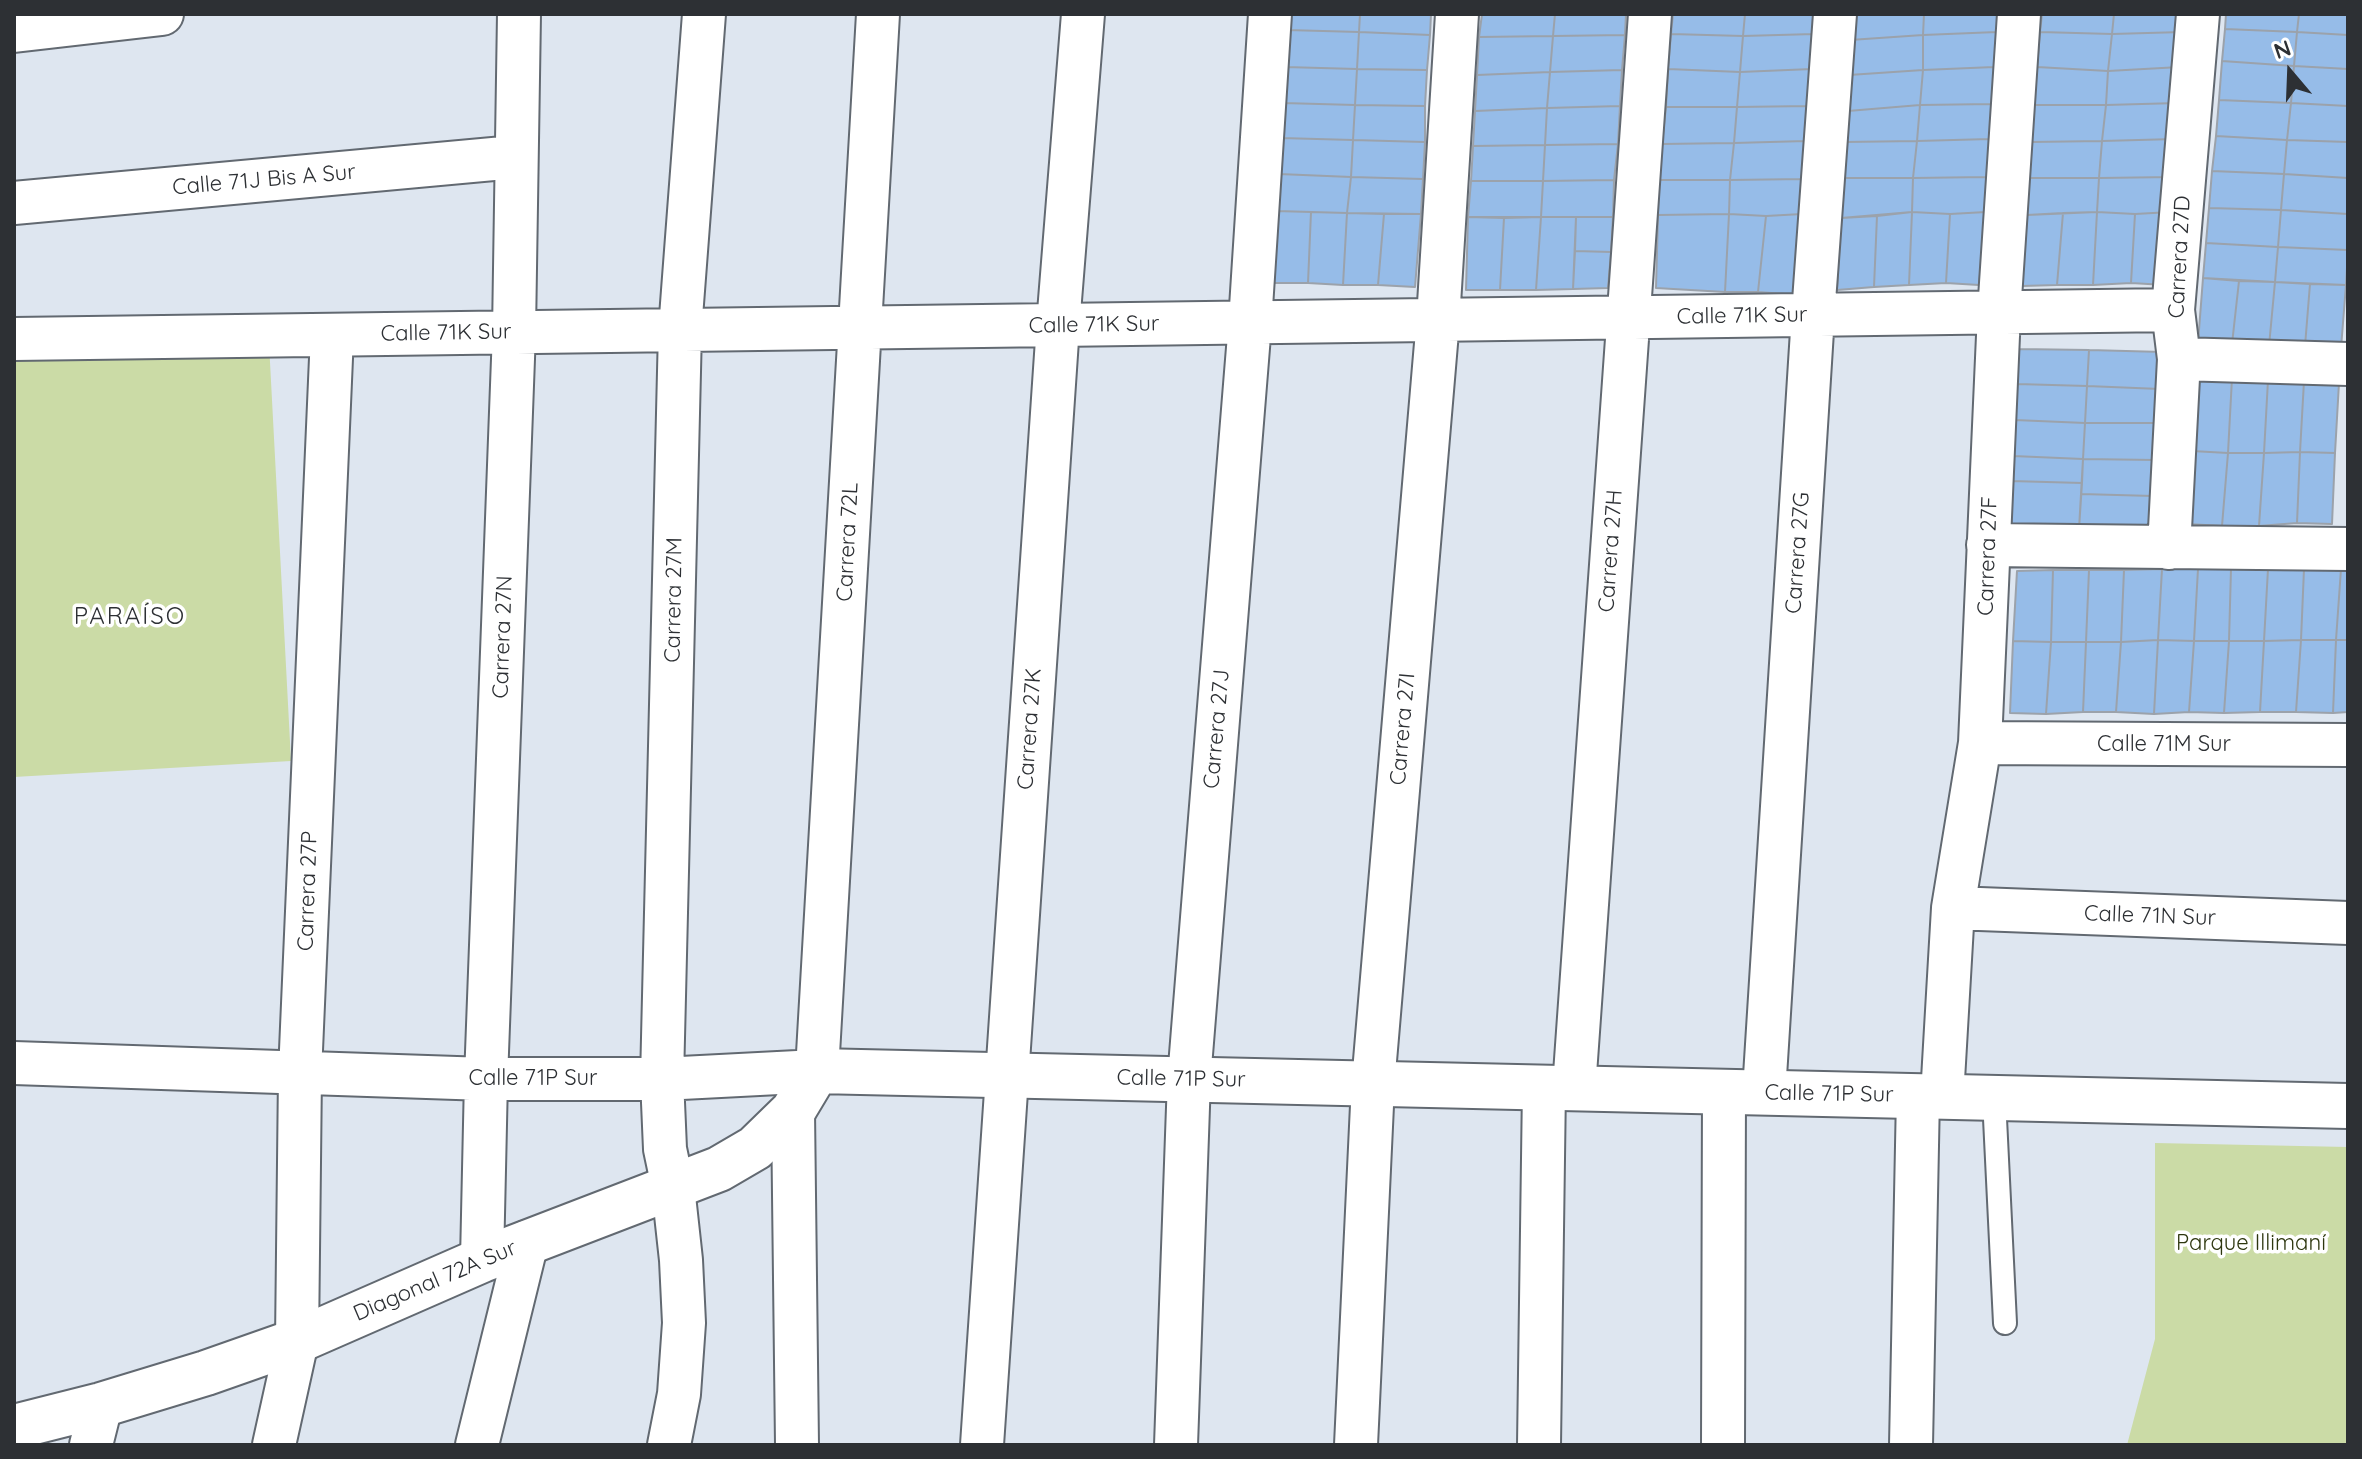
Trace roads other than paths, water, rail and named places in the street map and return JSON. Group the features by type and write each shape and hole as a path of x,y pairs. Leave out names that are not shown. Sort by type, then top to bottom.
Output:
{"street":[{"path":"36,23 162,14"},
{"name":"Carrera 27N","path":"482,1260 514,332 519,14"},
{"name":"Carrera 27M","path":"669,1445 679,1394 684,1323 681,1260 673,1187 665,1149 662,1079 680,330 704,14"},
{"name":"Carrera 72L","path":"817,1071 878,14"},
{"name":"Carrera 27K","path":"982,1445 1058,325 1083,14"},
{"name":"Carrera 27J","path":"1176,1445 1189,1079 1250,323 1270,14"},
{"name":"Carrera 27I","path":"1356,1445 1373,1084 1438,320 1457,14"},
{"name":"Carrera 27H","path":"1539,1445 1559,1088 1627,318 1650,14"},
{"name":"Carrera 27G","path":"1723,1445 1744,1092 1813,315 1835,14"},
{"name":"Carrera 27F","path":"1911,1445 1930,1096 1953,908 1980,743 1999,313 2019,14"},
{"name":"Carrera 27D","path":"2169,548 2179,359 2173,310 2198,14"},
{"name":"Calle 71J Bis A Sur","path":"14,203 515,157"},
{"name":"Calle 71K Sur","path":"14,339 2173,310"},
{"name":"Carrera 27P","path":"274,1445 297,1341 300,1073 332,335"},
{"path":"2179,359 2348,364"},
{"path":"1988,545 2348,549"},
{"name":"Calle 71M Sur","path":"1980,743 2348,745"},
{"name":"Calle 71N Sur","path":"1953,908 2348,923"},
{"name":"Calle 71P Sur","path":"14,1063 486,1079 662,1079 817,1071 2348,1106"},
{"name":"Diagonal 72A Sur","path":"14,1427 96,1425 206,1373 297,1341 482,1260 719,1169 755,1148 793,1111 817,1071"},
{"path":"793,1111 797,1445"},
{"path":"477,1445 527,1242"}],"lane":[{"path":"1994,1098 2005,1323"}],"district":[{"name":"PARAÍSO","path":"130,617"}],"park label":[{"name":"Parque Illimaní","path":"2251,1243"}]}
